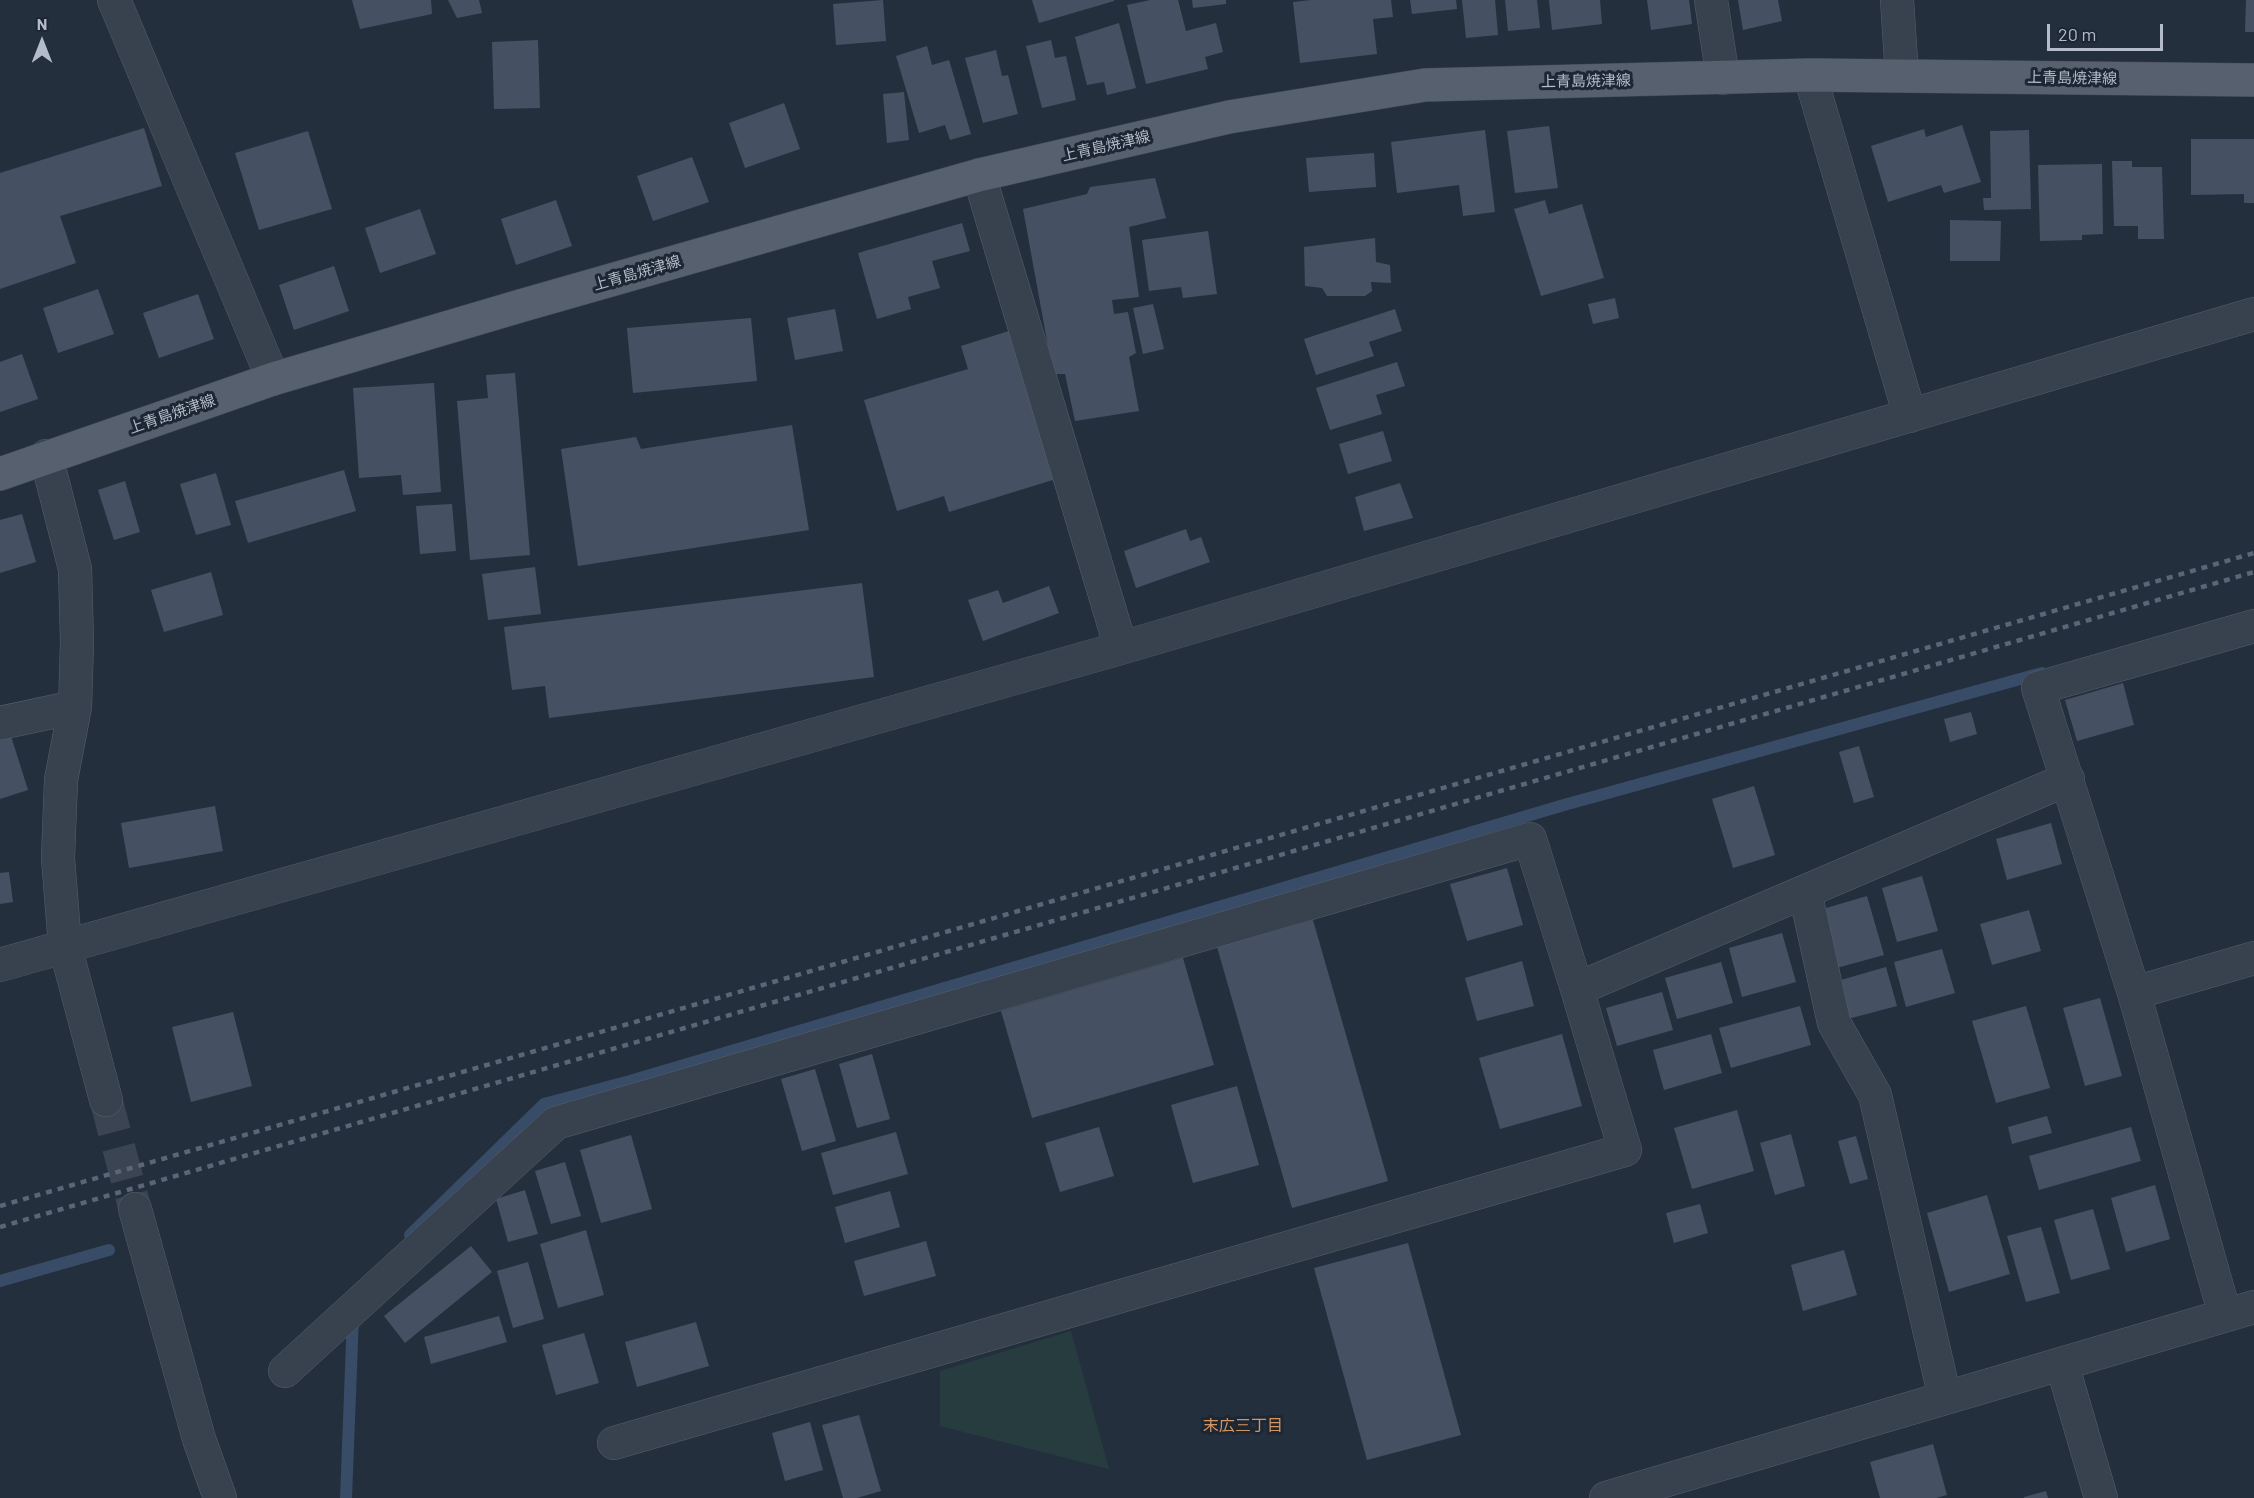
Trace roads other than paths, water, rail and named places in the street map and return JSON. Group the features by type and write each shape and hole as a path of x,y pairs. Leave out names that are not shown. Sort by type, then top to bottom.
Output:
{"main road":[{"name":"上青島焼津線","path":"0,474 46,456 273,379 520,306 979,175 1229,117 1425,85 1810,75 2254,80"}],"street":[{"path":"114,0 273,379"},
{"path":"1711,0 1724,78"},
{"path":"1897,0 1902,76"},
{"path":"1810,75 1910,416"},
{"path":"979,175 1120,648"},
{"path":"0,965 1120,648 2254,314"},
{"path":"46,456 75,568 77,642 75,707 61,780 58,858 65,946 106,1101"},
{"path":"1605,1498 2239,1311 2134,993 2038,688 2254,626"},
{"path":"0,723 75,707"},
{"path":"1577,989 2067,779"},
{"path":"285,1371 556,1123 1530,839 1625,1150 614,1443"},
{"path":"1805,892 1834,1023 1875,1095 1945,1398"},
{"path":"2134,993 2254,958"},
{"path":"135,1209 199,1439 219,1498"},
{"path":"2062,1364 2101,1498"}],"waterway":[{"path":"410,1235 544,1104 630,1081 1564,805 2042,673"},
{"path":"0,1281 109,1250"},
{"path":"346,1498 353,1316"}],"tunnel":[{"path":"106,1100 135,1209"}],"railway":[{"path":"0,1206 2254,553"},
{"path":"0,1227 2254,572"}],"district":[{"name":"末広三丁目","path":"1243,1426"}]}
